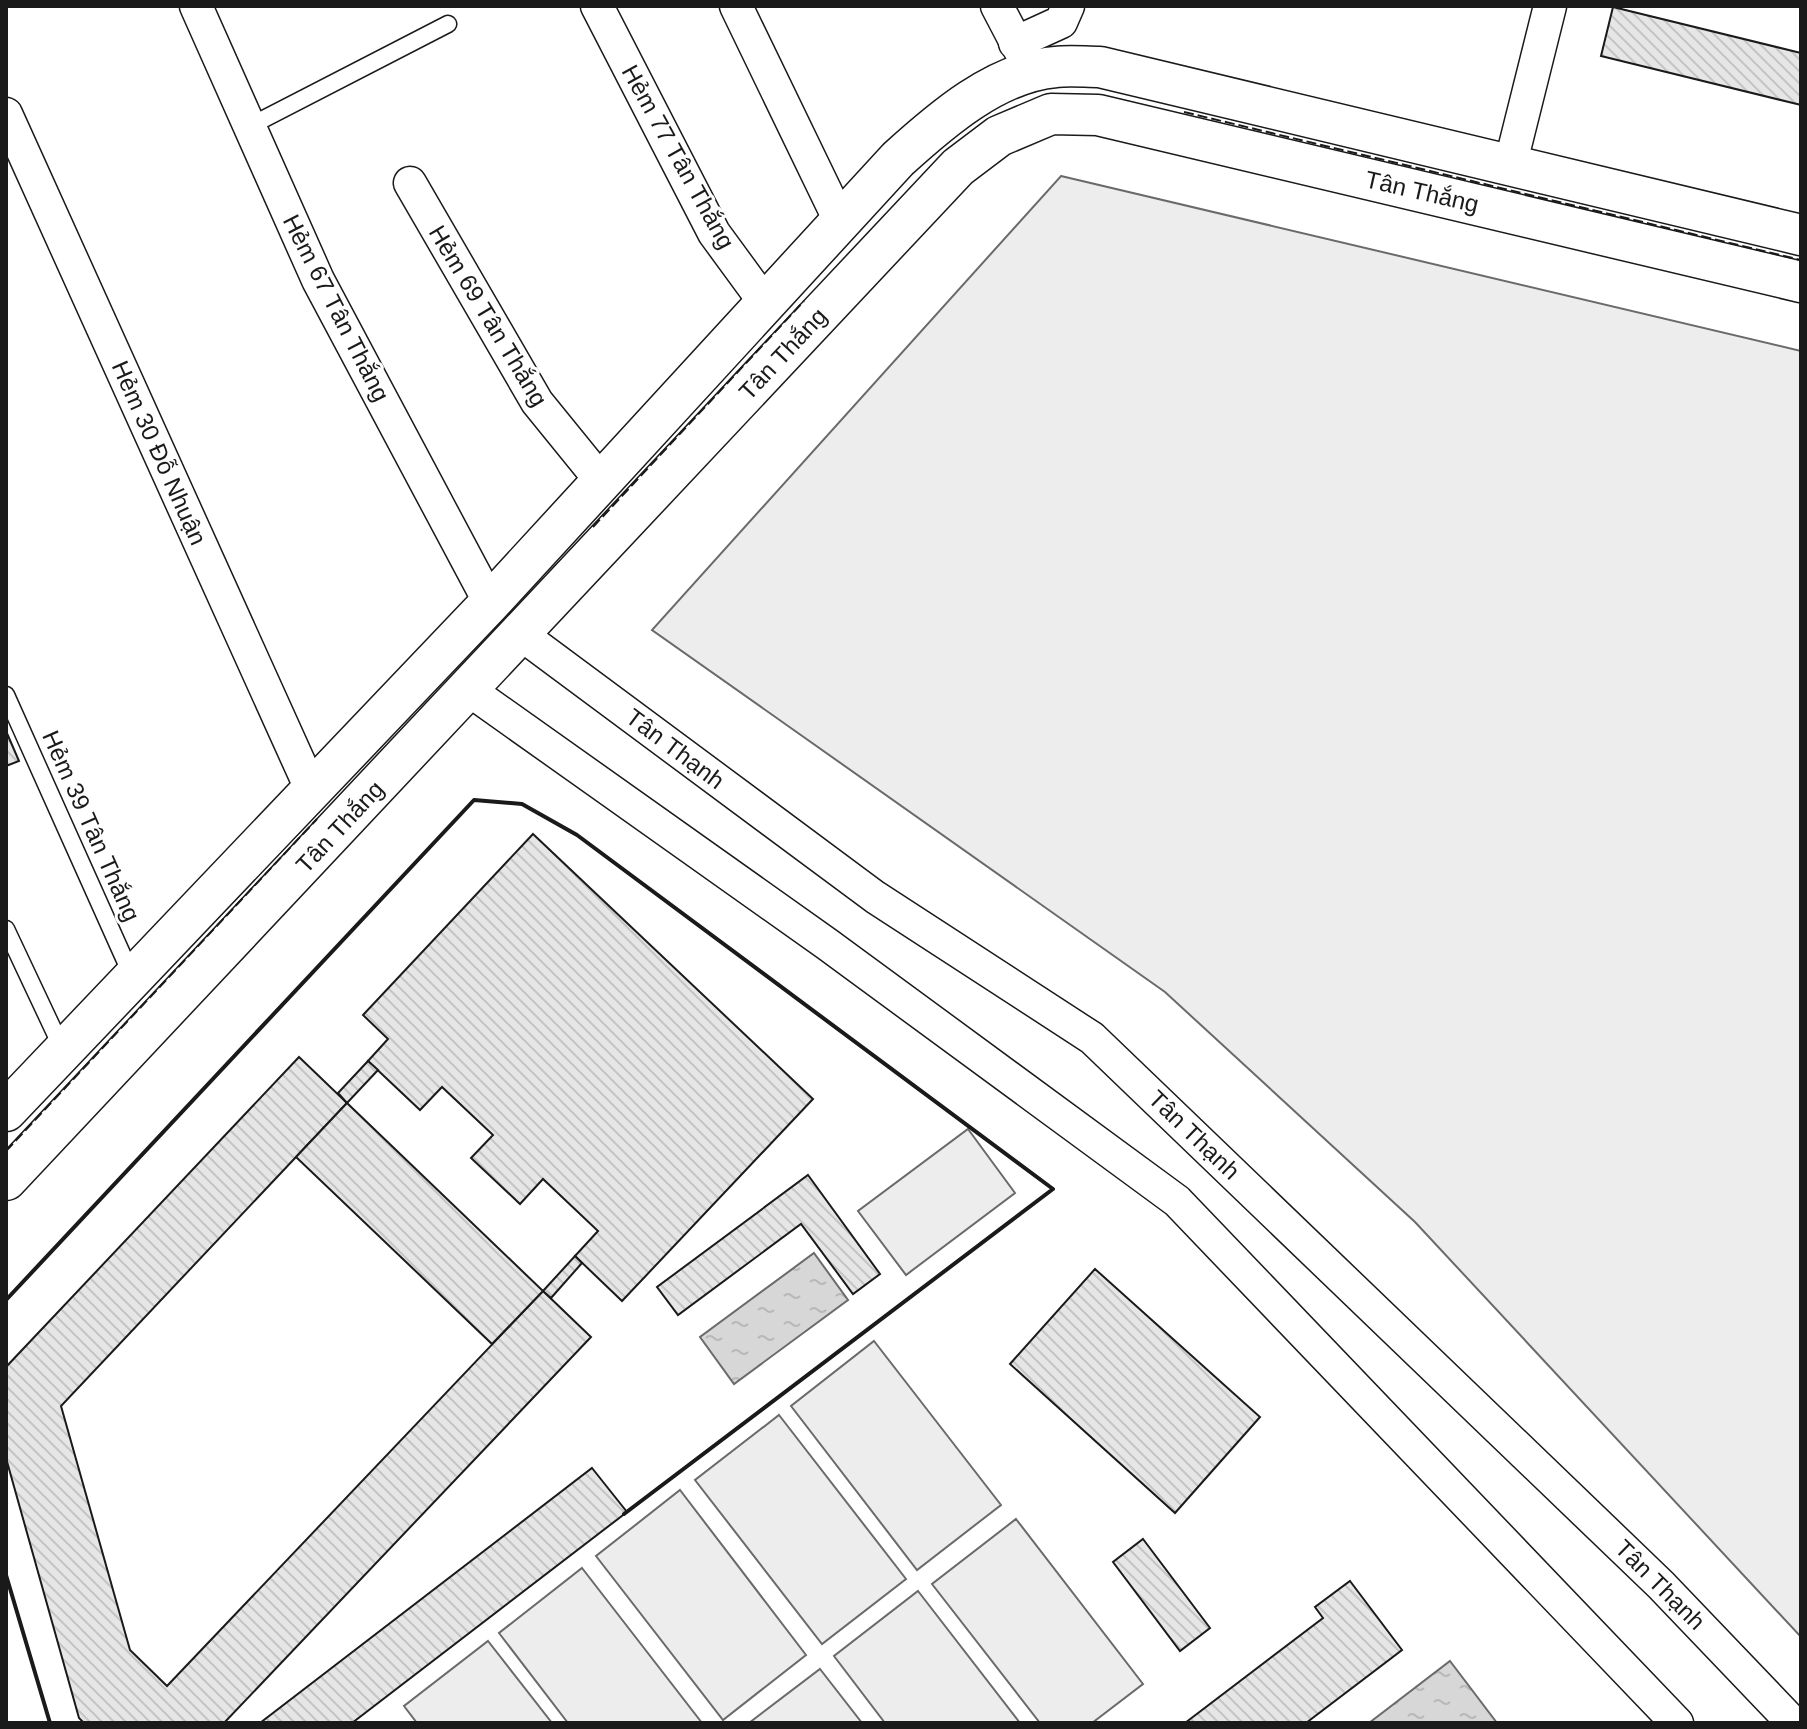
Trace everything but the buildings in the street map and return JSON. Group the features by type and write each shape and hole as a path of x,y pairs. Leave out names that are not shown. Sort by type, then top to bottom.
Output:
{"street":[{"name":"Hẻm 77 Tân Thắng","path":"597,6 714,233 766,304"},
{"path":"736,6 840,221 877,252"},
{"path":"997,6 1051,114"},
{"path":"1023,58 1061,22 1068,6"},
{"path":"1510,166 1550,6"},
{"name":"Hẻm 67 Tân Thắng","path":"199,7 318,280 490,603"},
{"name":"Tân Thắng","path":"6,1111 490,603 840,221 929,130 1011,78 1023,58 1055,67 1100,67 1801,235"},
{"name":"Hẻm 30 Đỗ Nhuận","path":"6,114 312,791"},
{"name":"Tân Thắng","path":"6,1180 522,635 877,252 958,167 999,136 1051,114 1098,115 1801,282"},
{"name":"Hẻm 69 Tân Thắng","path":"410,183 537,402 602,482"},
{"path":"490,603 522,635"},
{"name":"Tân Thạnh","path":"522,635 875,897 1092,1038 1638,1562 1793,1723"},
{"path":"433,663 827,944 1177,1201 1677,1723"}],"lane":[{"path":"250,126 448,24"},
{"name":"Hẻm 39 Tân Thắng","path":"6,695 133,978"},
{"path":"6,929 63,1049"}],"shaded area":[{"path":"1061,176 1801,351 1801,1637 1415,1222 1165,992 652,630"},
{"path":"968,1129 1015,1193 906,1275 858,1211"},
{"path":"874,1341 1001,1505 917,1570 791,1406"},
{"path":"779,1415 906,1579 822,1644 695,1480"},
{"path":"680,1490 806,1655 723,1720 596,1556"},
{"path":"1016,1519 1143,1684 1092,1723 1040,1723 932,1584"},
{"path":"582,1568 702,1723 568,1723 499,1633"},
{"path":"918,1591 1020,1723 885,1723 834,1656"},
{"path":"488,1641 552,1723 417,1723 404,1706"},
{"path":"820,1669 862,1723 749,1723"}],"water":[{"path":"814,1253 848,1300 734,1384 700,1337"},
{"path":"1450,1661 1497,1723 1369,1723"}],"fence":[{"path":"1184,112 1801,260"},
{"path":"593,527 804,301"},
{"path":"6,1151 317,819"}],"wall":[{"path":"6,1300 474,800 522,804 577,835 1053,1189 624,1514"},
{"path":"6,1575 50,1723"}]}
